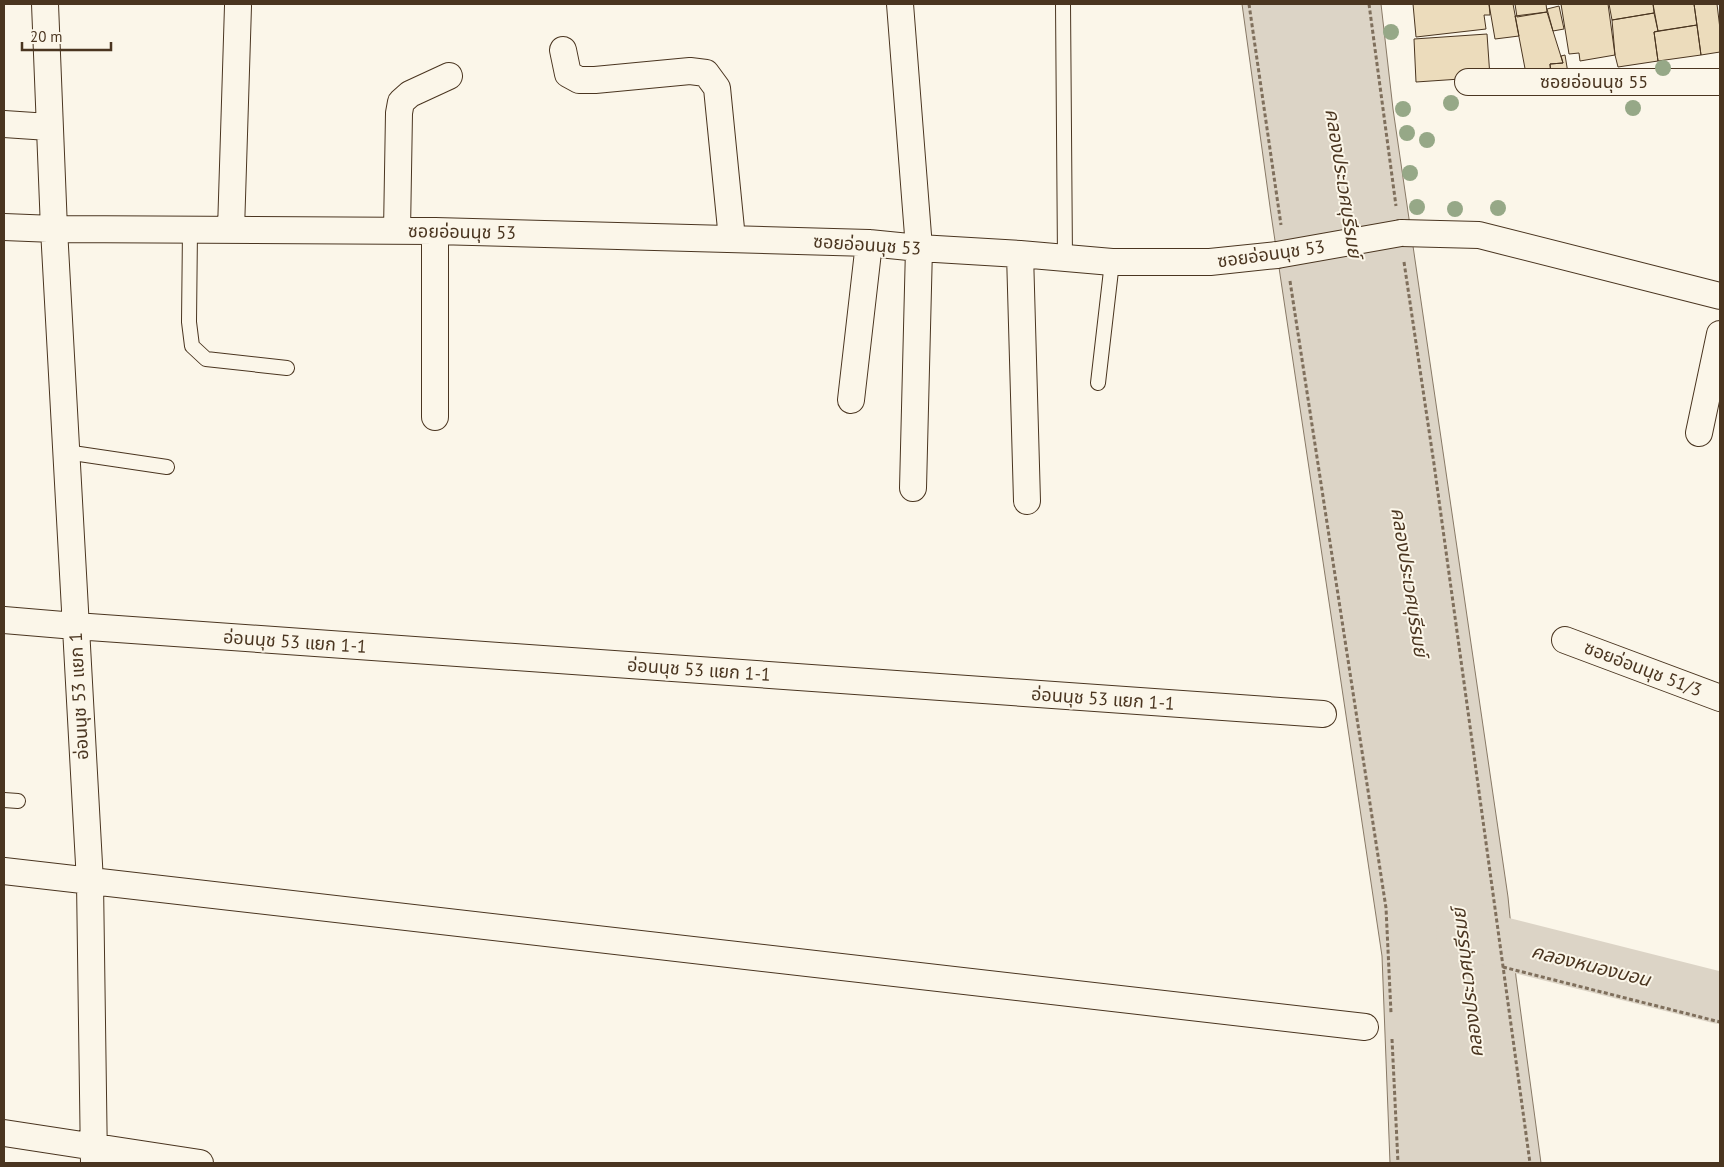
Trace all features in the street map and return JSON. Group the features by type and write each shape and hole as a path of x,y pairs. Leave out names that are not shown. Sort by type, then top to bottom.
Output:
{"street":[{"name":"อ่อนนุช 53 แยก 1","path":"45,4 54,229 90,882 94,1155"},
{"path":"900,4 919,248 913,488"},
{"path":"231,230 238,6"},
{"path":"563,50 568,74 579,80 690,71 706,73 717,88 732,239"},
{"path":"397,231 399,113 401,102 410,94 449,76"},
{"name":"ซอยอ่อนนุช 55","path":"1468,82 1720,82"},
{"path":"4,124 49,127"},
{"name":"ซอยอ่อนนุช 53","path":"4,227 54,229 435,231 870,243 1112,262 1210,262 1283,265 1400,233 1479,235 1720,296"},
{"path":"435,231 435,417"},
{"path":"851,400 870,243"},
{"path":"1020,254 1028,501"},
{"path":"1698,432 1720,334"},
{"name":"อ่อนนุช 53 แยก 1-1","path":"4,620 1324,714"},
{"name":"ซอยอ่อนนุช 51/3","path":"1565,640 1720,698"},
{"path":"4,871 1365,1026"},
{"path":"4,1133 94,1155 200,1163"}],"lane":[{"path":"1063,4 1065,259"},
{"path":"190,230 189,322 192,346 206,359 287,368"},
{"path":"1098,383 1112,262"},
{"path":"66,452 167,467"},
{"path":"4,800 18,801"}],"path":[{"path":"1249,4 1281,226"},
{"path":"1369,4 1397,211"},
{"path":"1404,260 1436,474 1530,1163"},
{"path":"1283,265 1386,908 1391,1016"},
{"path":"1503,967 1720,1022"},
{"path":"1392,1036 1398,1163"}],"water":[{"name":"คลองประเวศบุรีรมย์","path":"1242,4 1381,4 1393,109 1508,897 1516,977 1541,1163 1390,1163 1382,956 1271,214"}],"building":[{"path":"1413,4 1489,4 1490,15 1484,15 1486,29 1416,37"},
{"path":"1489,4 1513,4 1519,36 1495,39"},
{"path":"1515,4 1546,4 1547,12 1517,17"},
{"path":"1561,4 1608,4 1615,55 1580,61 1579,53 1569,54"},
{"path":"1609,4 1653,4 1654,13 1612,20"},
{"path":"1653,4 1694,4 1697,25 1658,31"},
{"path":"1694,4 1717,4 1720,52 1701,55"},
{"path":"1559,6 1564,29 1553,31 1547,9"},
{"path":"1547,12 1563,63 1550,64 1551,75 1527,79 1515,16"},
{"path":"1654,13 1658,31 1654,32 1658,61 1618,67 1612,20"},
{"path":"1697,25 1701,55 1658,61 1654,32"},
{"path":"1487,34 1490,77 1416,82 1414,39"},
{"path":"1565,55 1569,79 1551,75 1550,64 1563,63 1561,56"}],"waterway":[{"name":"คลองหนองบอน","path":"1462,933 1720,998"}]}
